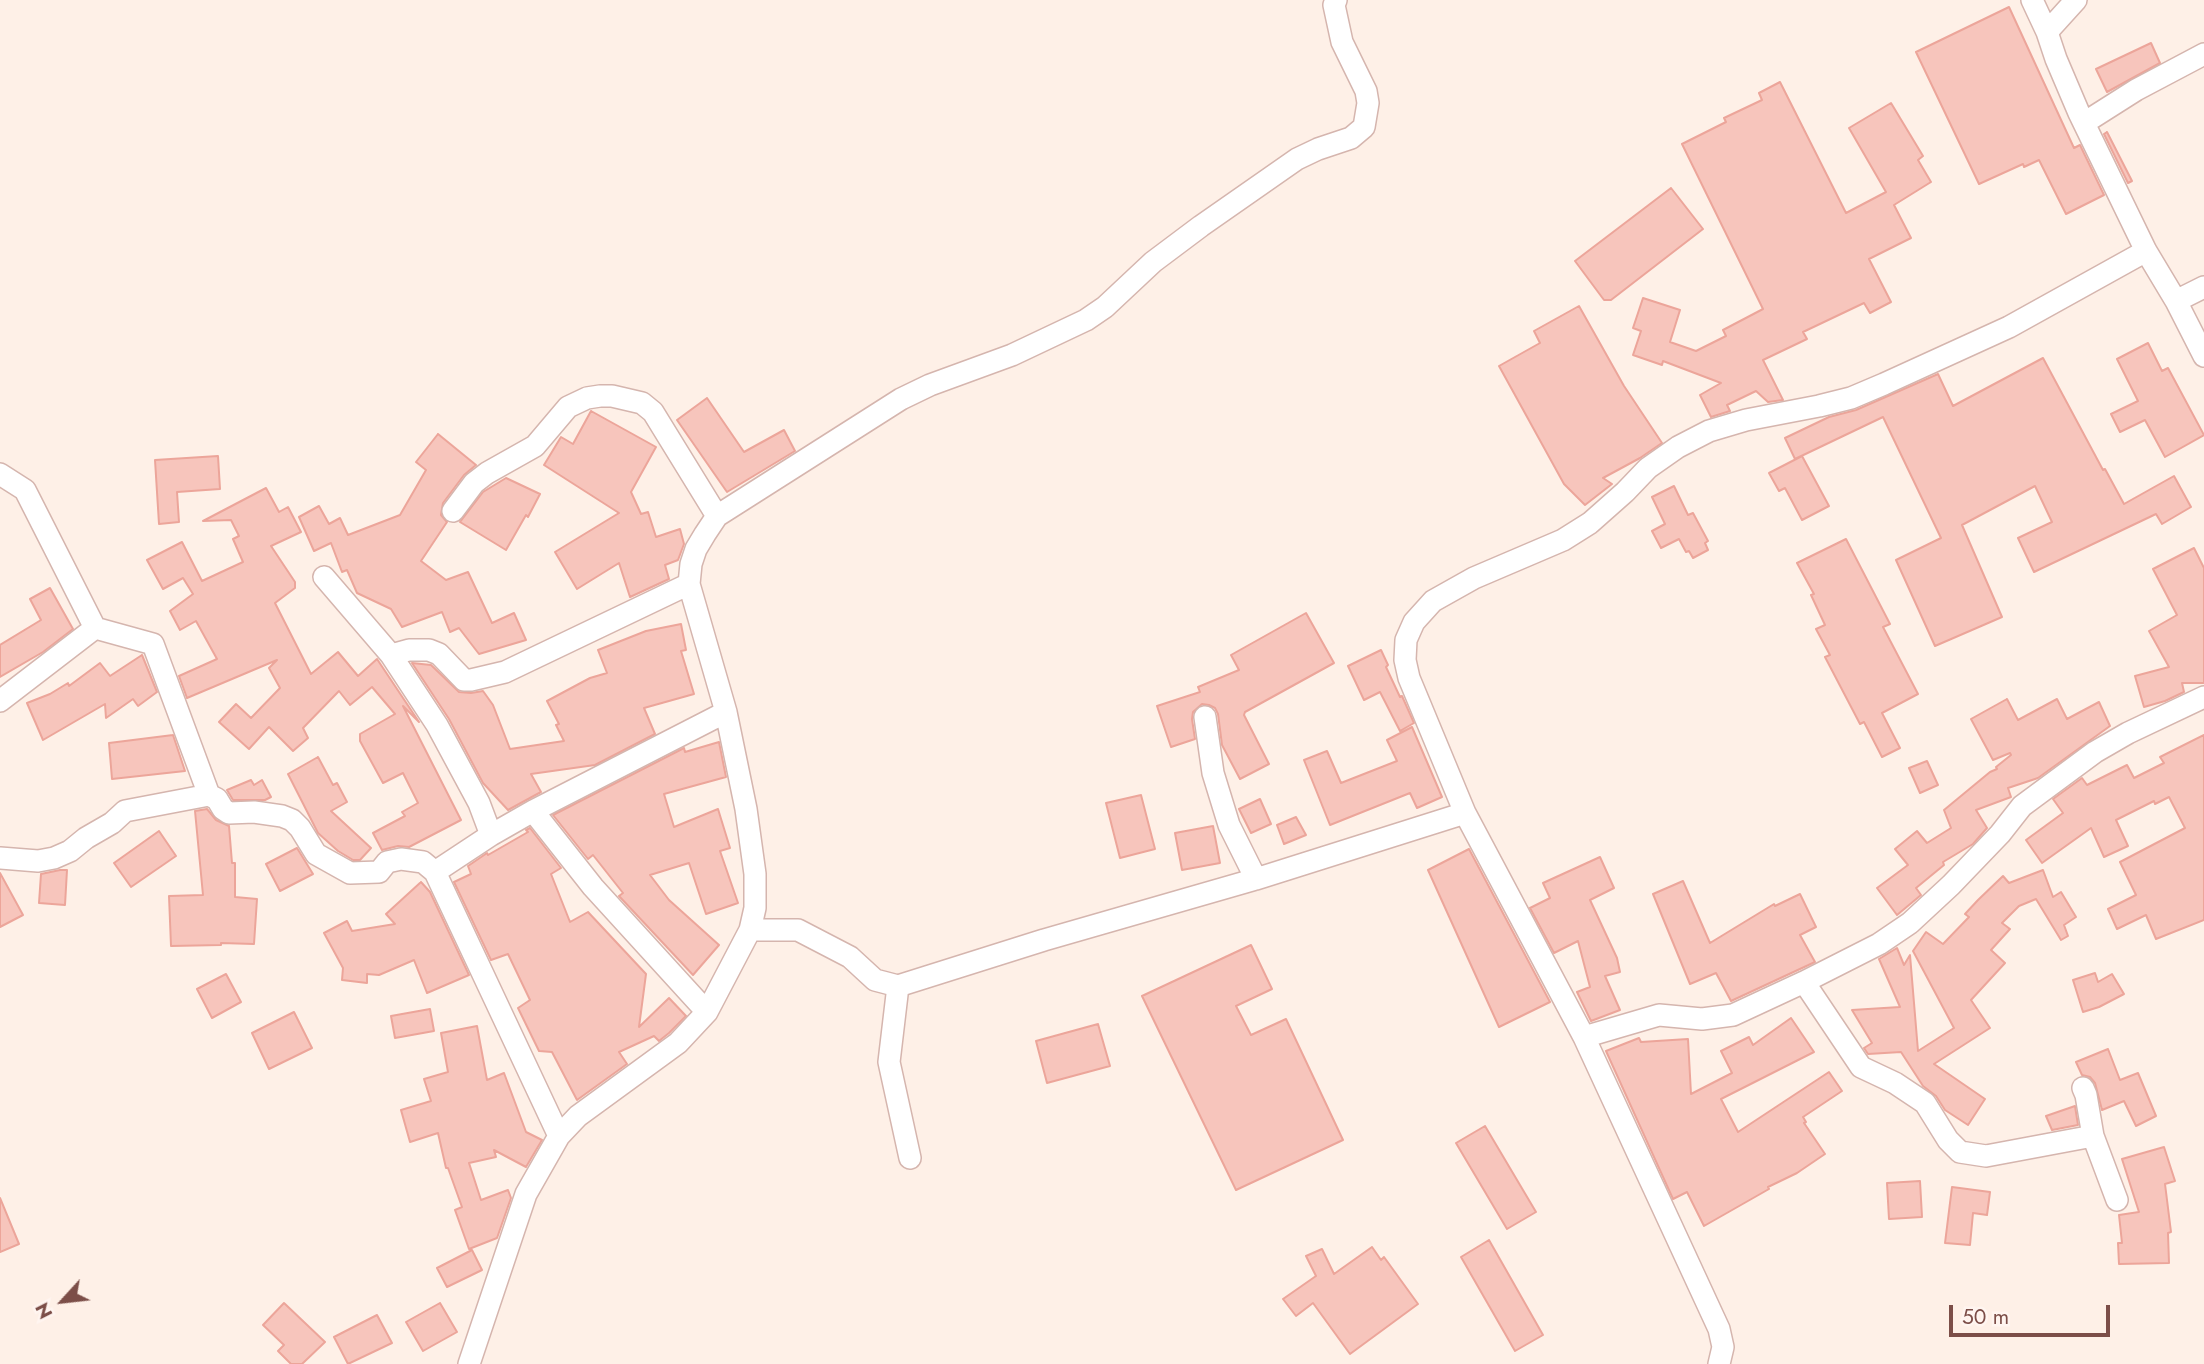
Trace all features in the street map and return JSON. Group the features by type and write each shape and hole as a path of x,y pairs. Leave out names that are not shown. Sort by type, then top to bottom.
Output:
{"street":[{"path":"469,1364 526,1194 559,1136 578,1116 678,1043 707,1012 750,930 755,908 755,874 746,809 726,712 689,584 696,549 717,516 901,399 930,385 1012,355 1086,320 1105,307 1153,262 1286,166 1318,149 1351,138 1364,127 1368,103 1366,91 1342,42 1334,5 1336,0"},
{"path":"2032,0 2084,122 2146,251 2204,356"},
{"path":"2047,32 2076,0"},
{"path":"2084,122 2136,90 2204,54"},
{"path":"1719,1364 1723,1347 1719,1329 1584,1037 1465,813 1409,677 1405,660 1406,640 1414,622 1433,601 1474,578 1563,540 1590,523 1648,468 1678,447 1699,436 1746,420 1819,406 1862,394 2009,327 2146,251"},
{"path":"2176,301 2204,287"},
{"path":"453,511 481,478 535,446 568,407 587,398 612,396 642,403 653,412 717,516"},
{"path":"0,474 25,490 95,628 153,643 209,795"},
{"path":"324,577 391,655 437,725 479,803 492,835"},
{"path":"391,655 409,650 429,650 439,654 464,680 490,677 689,584"},
{"path":"0,701 95,628"},
{"path":"1584,1037 1659,1015 1702,1019 1733,1015 1879,943 1910,923 2000,834 2022,806 2095,752 2204,697"},
{"path":"435,872 533,811 726,712"},
{"path":"1205,717 1213,773 1229,825 1256,879"},
{"path":"0,858 38,861 54,858 70,851 125,811 209,795 217,799 229,813 254,812 292,820 316,854 349,873 379,872 387,862 401,859 423,862 435,872 559,1136"},
{"path":"533,811 593,887 707,1012"},
{"path":"750,930 798,930 850,957 875,980 898,986 1044,940 1256,879 1465,813"},
{"path":"1804,982 1861,1067 1895,1083 1925,1103 1948,1140 1960,1152 1986,1156 2093,1136"},
{"path":"898,986 889,1062 911,1157"},
{"path":"2082,1088 2086,1095 2093,1136 2117,1200"}],"building":[{"path":"2009,7 2074,148 2080,145 2104,195 2066,214 2039,160 2024,167 2023,164 1979,184 1916,52"},
{"path":"2151,43 2160,63 2107,92 2096,69"},
{"path":"1780,82 1846,213 1886,192 1849,128 1891,103 1923,156 1918,160 1931,182 1894,205 1911,238 1869,259 1891,302 1870,313 1864,303 1803,332 1807,339 1763,360 1783,400 1768,402 1756,391 1727,405 1730,411 1711,417 1700,395 1721,383 1663,361 1662,365 1633,355 1641,331 1633,328 1643,298 1680,310 1670,342 1696,351 1726,336 1723,330 1763,309 1682,144 1726,122 1724,118 1762,100 1759,93"},
{"path":"2107,132 2132,181 2128,183 2104,134"},
{"path":"1671,188 1703,229 1611,300 1604,300 1575,261"},
{"path":"1579,306 1624,386 1662,443 1603,478 1612,484 1585,505 1564,484 1499,366 1540,343 1534,331"},
{"path":"2148,343 2162,371 2168,368 2204,435 2165,457 2145,420 2120,432 2111,414 2138,401 2117,359"},
{"path":"2043,358 2124,504 2174,476 2191,507 2162,524 2156,514 2034,572 2018,538 2052,522 2035,486 1962,525 2002,617 1935,646 1896,560 1941,538 1883,417 1795,459 1785,438 1829,417 1856,410 1938,374 1953,406"},
{"path":"707,398 744,452 784,430 795,451 727,492 677,420"},
{"path":"591,411 656,447 631,492 641,514 648,512 656,537 680,529 684,544 678,560 665,565 669,579 630,597 619,563 577,589 555,552 619,513 544,465 561,437 573,444"},
{"path":"438,434 476,465 464,475 443,503 441,515 447,522 421,561 446,580 468,572 492,623 514,613 526,640 479,654 459,628 450,632 442,612 402,627 391,609 357,593 347,570 342,572 331,543 314,551 299,517 319,506 329,524 340,518 348,535 400,515 426,470 416,462"},
{"path":"218,456 220,489 177,492 179,522 159,524 155,460"},
{"path":"1802,456 1829,506 1802,520 1785,488 1779,491 1769,473"},
{"path":"506,478 540,494 506,550 460,522 483,492"},
{"path":"1674,486 1688,515 1693,513 1708,541 1705,543 1708,550 1693,558 1679,539 1661,548 1652,531 1665,524 1652,497"},
{"path":"266,488 279,512 288,507 301,532 271,546 295,582 295,588 275,603 311,674 338,652 358,676 377,659 419,722 403,706 461,820 409,847 398,846 382,850 373,833 405,816 402,812 418,803 403,773 383,783 360,741 360,734 395,714 372,687 350,705 339,691 303,728 308,738 293,751 269,727 249,749 219,722 236,704 251,718 280,688 269,668 277,660 187,698 179,676 217,659 196,621 180,630 170,611 193,594 183,578 163,589 147,560 182,542 202,581 243,562 233,539 239,536 231,520 203,521"},
{"path":"1846,539 1890,624 1883,627 1918,694 1882,713 1900,748 1882,757 1864,722 1860,724 1825,657 1830,655 1816,629 1825,625 1811,595 1814,594 1797,563"},
{"path":"2194,548 2204,568 2204,683 2182,683 2184,692 2144,707 2135,676 2169,667 2149,631 2177,615 2153,569"},
{"path":"50,588 73,629 43,652 0,677 0,645 41,620 30,599"},
{"path":"1306,613 1334,663 1245,712 1244,715 1269,764 1240,779 1222,745 1218,714 1215,708 1209,705 1202,704 1193,712 1195,739 1171,747 1157,706 1200,692 1198,687 1239,670 1231,655"},
{"path":"681,624 686,650 681,651 694,694 644,708 655,734 595,765 531,774 541,792 508,810 483,783 449,719 412,663 431,665 459,692 483,691 493,705 510,749 564,741 547,701 590,678 607,673 598,650 646,631"},
{"path":"1381,650 1388,665 1386,667 1414,723 1400,731 1380,692 1364,700 1348,666"},
{"path":"142,655 157,692 138,706 133,699 106,718 105,704 43,740 27,703 68,683 69,686 100,663 110,676"},
{"path":"2007,699 2018,720 2057,699 2067,719 2099,702 2110,726 2038,778 2008,788 2011,797 1976,810 1987,828 1973,844 1943,862 1944,865 1916,888 1921,895 1897,915 1877,888 1908,865 1895,849 1917,831 1927,843 1951,828 1944,810 2011,755 2010,753 1993,760 1971,719"},
{"path":"1412,727 1442,797 1417,808 1410,793 1330,825 1304,760 1327,751 1341,783 1397,761 1387,740"},
{"path":"173,735 185,771 112,779 109,743"},
{"path":"2204,735 2204,920 2156,939 2146,915 2117,929 2108,909 2136,895 2120,862 2185,828 2169,797 2155,804 2154,801 2116,820 2128,846 2104,857 2091,828 2042,863 2026,840 2063,813 2053,799 2082,778 2087,785 2127,765 2134,778 2164,763 2160,757"},
{"path":"719,742 726,777 664,794 674,827 718,809 730,848 720,851 738,903 706,914 689,863 650,875 669,900 719,945 693,975 619,896 623,893 593,855 588,859 553,815 684,748 685,752"},
{"path":"318,757 333,785 337,783 347,802 331,811 371,848 360,860 353,860 338,851 318,833 288,774"},
{"path":"1927,761 1938,785 1920,793 1909,768"},
{"path":"251,780 254,785 262,780 271,797 265,800 233,800 227,790"},
{"path":"1141,795 1155,849 1120,858 1106,803"},
{"path":"1260,799 1271,824 1251,833 1239,809"},
{"path":"207,809 216,820 229,826 232,863 235,863 235,897 257,899 254,944 171,946 169,896 203,895 195,811"},
{"path":"1296,817 1306,835 1284,844 1277,825"},
{"path":"1213,826 1220,863 1182,870 1175,833"},
{"path":"530,828 561,868 551,874 570,922 588,912 646,974 639,1027 669,998 686,1016 659,1041 654,1036 619,1052 627,1064 577,1100 552,1052 539,1051 518,1008 530,1000 508,954 491,960 454,882 471,874 468,866 528,832 526,830"},
{"path":"159,831 176,856 131,887 114,863"},
{"path":"297,848 313,874 280,891 266,864"},
{"path":"1469,849 1550,1002 1499,1027 1428,870"},
{"path":"1600,857 1614,888 1590,900 1617,958 1620,972 1605,976 1620,1010 1591,1021 1577,992 1590,987 1578,941 1554,953 1530,908 1550,898 1543,883"},
{"path":"67,870 65,905 39,903 41,874"},
{"path":"2043,870 2053,897 2061,892 2076,917 2064,925 2068,936 2061,940 2036,899 2019,906 2002,923 2010,929 1991,950 2005,963 1971,1000 1990,1028 1934,1064 1985,1099 1968,1125 1945,1110 1936,1096 1923,1086 1901,1052 1868,1054 1864,1048 1872,1043 1852,1010 1900,1007 1879,959 1897,948 1904,965 1910,955 1918,1051 1954,1028 1913,951 1926,932 1943,944 1969,917 1965,914 2003,876 2009,883"},
{"path":"0,873 23,915 0,927"},
{"path":"1683,881 1710,943 1774,904 1775,906 1800,894 1816,927 1800,935 1815,962 1731,1001 1716,973 1690,984 1653,894"},
{"path":"421,882 430,892 469,975 427,993 414,960 379,975 367,974 367,983 342,980 343,968 324,933 347,921 352,931 395,924 386,914"},
{"path":"1251,945 1272,989 1236,1006 1251,1035 1286,1019 1343,1140 1236,1190 1142,996"},
{"path":"2095,973 2098,982 2112,974 2124,994 2083,1012 2073,980"},
{"path":"226,974 241,1002 212,1018 197,989"},
{"path":"430,1009 434,1031 395,1038 391,1016"},
{"path":"294,1012 312,1048 269,1069 252,1033"},
{"path":"1791,1018 1814,1052 1721,1099 1738,1132 1829,1072 1842,1091 1803,1117 1806,1122 1804,1123 1825,1154 1704,1226 1687,1192 1673,1199 1606,1051 1639,1038 1641,1042 1688,1039 1691,1094 1732,1073 1721,1051 1749,1037 1753,1045"},
{"path":"1098,1024 1110,1066 1047,1083 1036,1041"},
{"path":"477,1026 487,1080 504,1073 526,1132 542,1140 526,1167 494,1150 496,1157 469,1163 481,1200 508,1190 511,1198 497,1238 469,1249 455,1210 462,1207 446,1168 438,1133 410,1142 401,1110 431,1101 424,1079 448,1072 441,1033"},
{"path":"2108,1049 2120,1080 2138,1073 2156,1116 2136,1126 2124,1101 2102,1110 2095,1083 2090,1077 2082,1075 2076,1062"},
{"path":"2075,1106 2078,1125 2052,1130 2046,1116"},
{"path":"1485,1126 1536,1212 1507,1229 1456,1143"},
{"path":"2164,1147 2175,1181 2165,1184 2171,1232 2168,1233 2169,1263 2119,1264 2118,1243 2122,1243 2119,1215 2139,1212 2122,1159"},
{"path":"1920,1181 1922,1217 1889,1219 1887,1183"},
{"path":"1952,1187 1990,1192 1987,1215 1973,1213 1970,1245 1945,1243"},
{"path":"0,1198 19,1244 0,1252"},
{"path":"1489,1240 1543,1335 1515,1351 1461,1257"},
{"path":"1372,1247 1381,1260 1384,1257 1418,1304 1350,1354 1313,1303 1296,1316 1283,1299 1316,1276 1306,1256 1322,1249 1334,1274"},
{"path":"472,1250 482,1270 447,1287 437,1268"},
{"path":"284,1303 325,1342 302,1364 291,1364 278,1351 284,1345 263,1325"},
{"path":"440,1303 457,1332 423,1351 406,1322"},
{"path":"377,1315 392,1343 348,1364 334,1337"}]}
